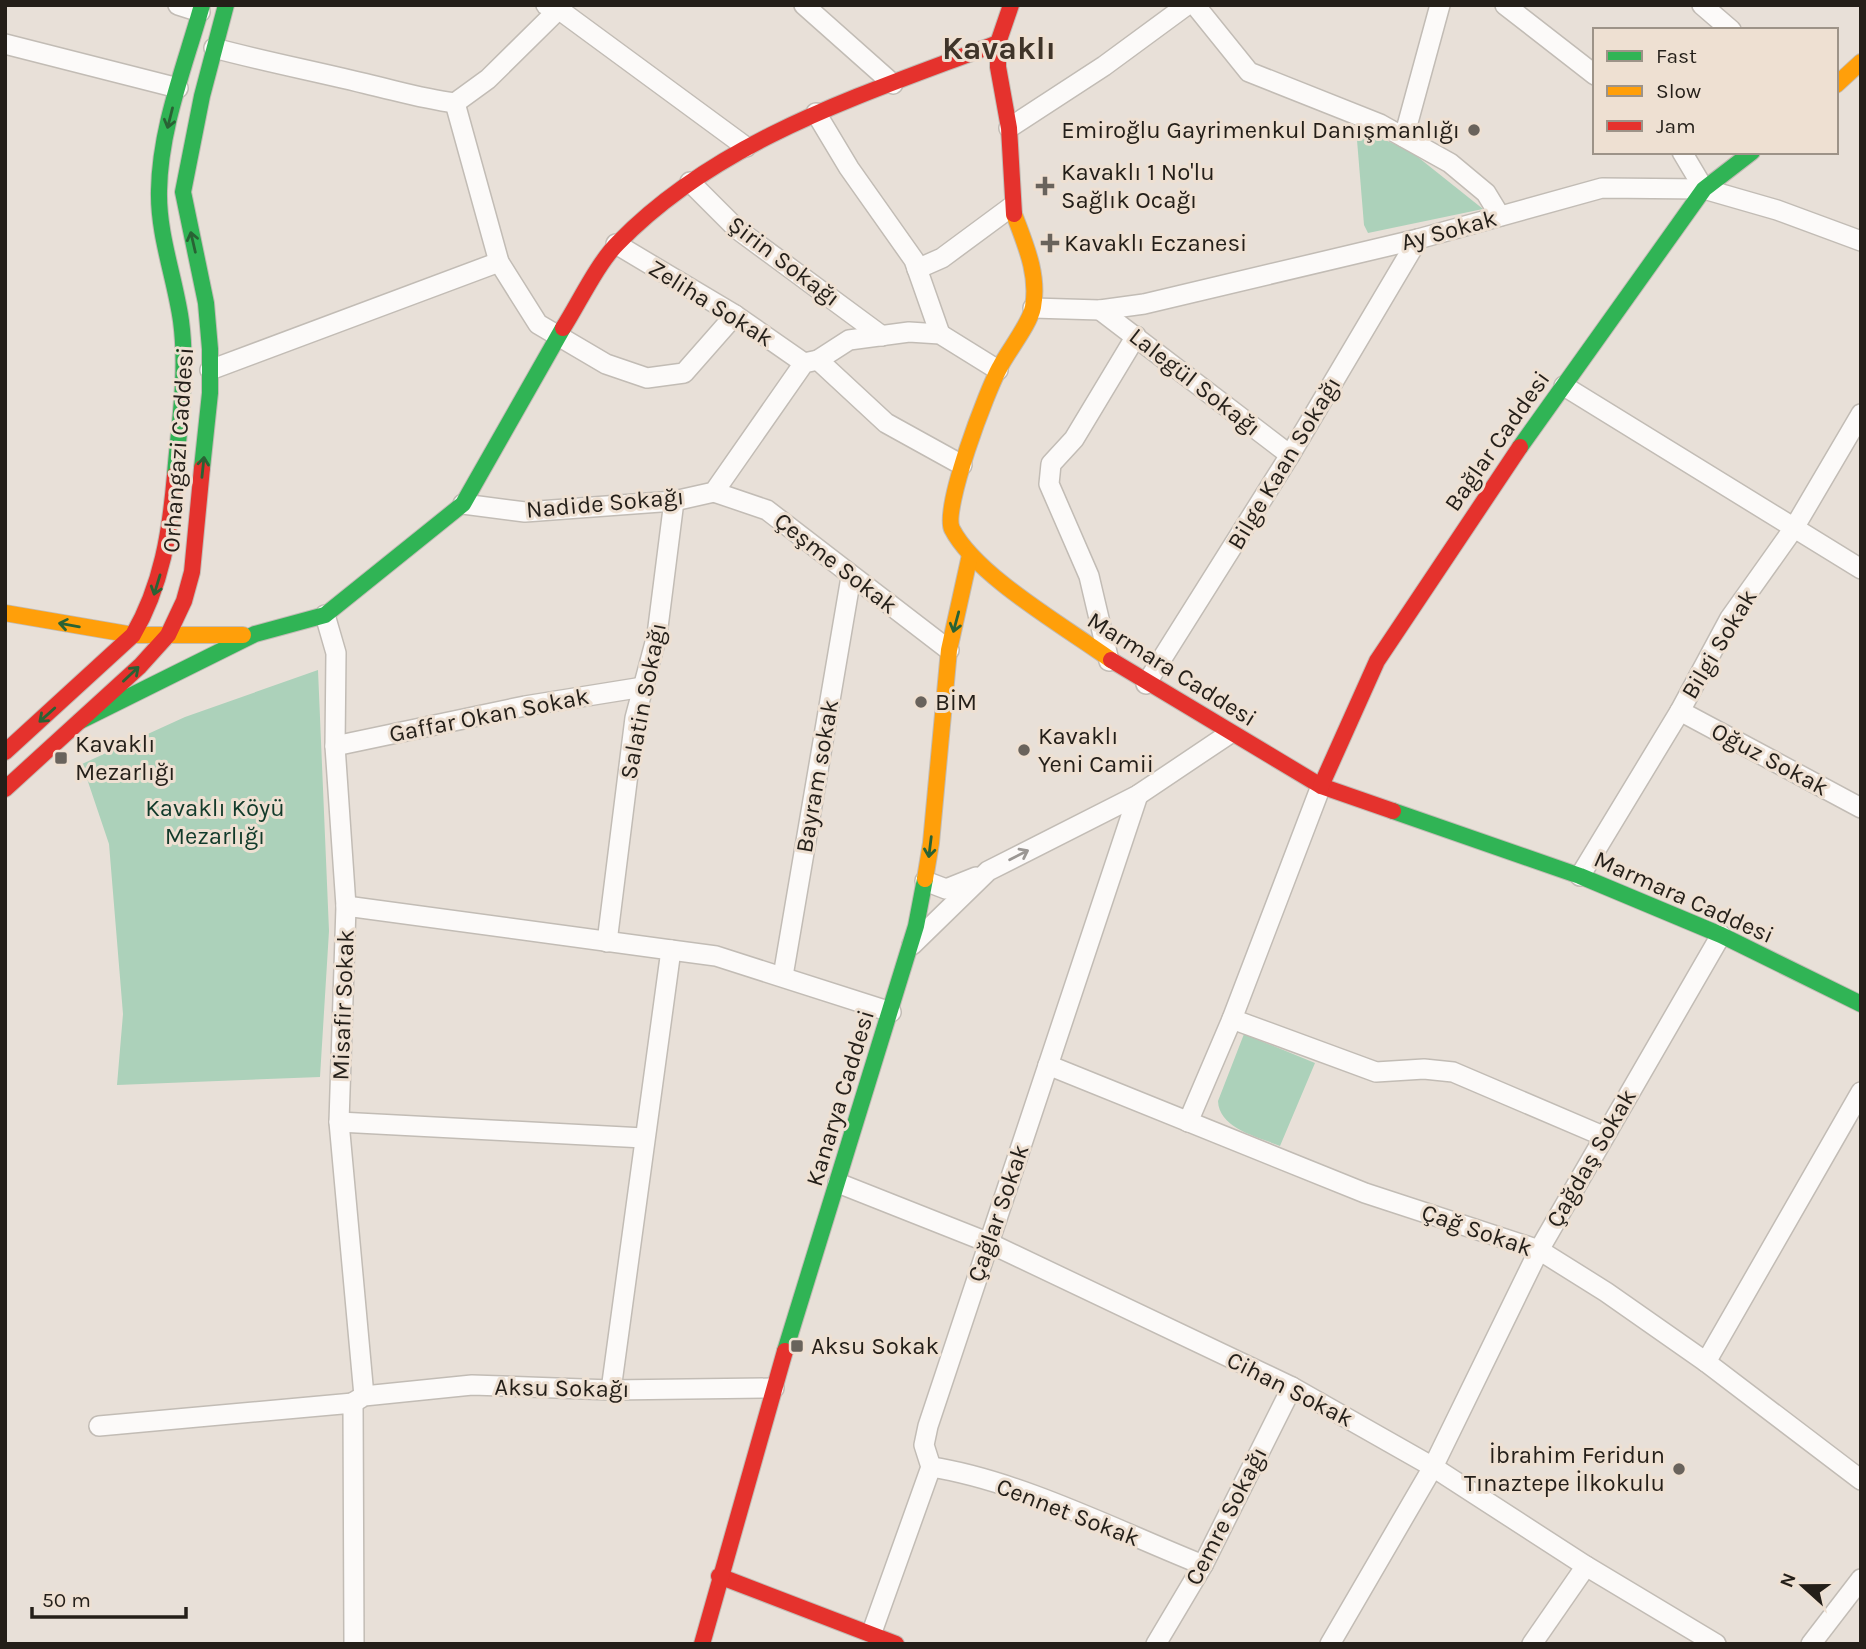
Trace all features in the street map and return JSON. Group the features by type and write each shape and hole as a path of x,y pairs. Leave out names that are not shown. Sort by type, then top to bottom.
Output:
{"street":[{"path":"178,5 201,9"},
{"name":"Orhangazi Caddesi","path":"5,789 140,666 168,635 190,581 207,427 210,370 206,303 183,192 226,5"},
{"path":"804,5 893,84"},
{"path":"1011,5 998,43 998,67 1009,128 1011,207 1032,264 1033,308"},
{"path":"1009,128 1104,66 1187,5"},
{"path":"1195,5 1249,72 1380,124 1404,137 1465,173 1494,201 1500,216"},
{"path":"1404,137 1440,5"},
{"path":"1505,5 1593,73"},
{"path":"1702,5 1729,28"},
{"path":"214,48 289,68 372,85 417,99 455,103 488,79 557,7 746,147"},
{"name":"Orhangazi Caddesi","path":"5,752 133,635 143,621 160,576 167,542 181,418 183,338 160,216 159,191 166,136 201,9"},
{"path":"80,721 255,634 325,615 463,504 559,335 616,244 656,207 746,147 816,113 998,43"},
{"path":"5,44 178,88"},
{"path":"1838,83 1861,62"},
{"path":"455,103 499,262 538,324 606,364 647,378 684,373 735,315"},
{"path":"816,113 917,269 940,334 998,370"},
{"path":"1683,154 1703,189"},
{"name":"Bağlar Caddesi","path":"1321,786 1377,661 1489,490 1703,189 1749,154"},
{"name":"Şirin Sokağı","path":"690,182 737,229 882,336"},
{"name":"Ay Sokak","path":"1033,308 1100,310 1144,304 1418,239 1602,188 1703,189 1777,209 1861,241"},
{"path":"917,269 942,258 1011,207"},
{"name":"Bilge Kaan Sokağı","path":"1146,684 1290,454 1418,239"},
{"name":"Zeliha Sokak","path":"616,244 811,361 887,423 962,465"},
{"path":"210,370 499,262"},
{"name":"Marmara Caddesi","path":"1033,308 998,370 962,465 951,508 951,527 970,555 985,569 1146,684 1321,786 1580,876 1721,935 1861,1004"},
{"name":"Lalegül Sokağı","path":"1100,310 1290,454"},
{"name":"Nadide Sokağı","path":"463,504 524,512 674,501 714,492 811,361 849,340 940,334"},
{"path":"1109,660 1088,576 1049,484 1051,464 1074,439 1136,336"},
{"path":"1564,386 1861,569"},
{"name":"Bilgi Sokak","path":"1580,876 1680,711 1730,618 1794,528 1861,414"},
{"name":"Çeşme Sokak","path":"714,492 767,510 948,650"},
{"name":"Salatin Sokağı","path":"607,942 635,718 657,635 674,501"},
{"name":"Kanarya Caddesi","path":"702,1644 774,1388 911,946 925,881 948,650 970,555"},
{"name":"Bayram sokak","path":"783,976 851,577"},
{"path":"190,581 200,614 219,632 255,634"},
{"path":"5,613 133,635 255,634"},
{"name":"Misafir Sokak","path":"325,615 336,653 335,746 346,906 339,1122 359,1399 354,1644"},
{"name":"Gaffar Okan Sokak","path":"335,746 525,706 643,687"},
{"name":"Oğuz Sokak","path":"1680,711 1861,808"},
{"path":"925,881 946,890 988,872 1138,795 1229,734"},
{"path":"1188,1122 1233,1019 1321,786"},
{"name":"Çağlar Sokak","path":"872,1632 931,1467 924,1445 928,1426 987,1242 1138,795"},
{"path":"911,946 988,872"},
{"path":"346,906 716,956 891,1012"},
{"name":"Çağdaş Sokak","path":"1330,1644 1433,1467 1539,1250 1721,935"},
{"path":"611,1390 671,950"},
{"path":"1233,1019 1376,1072 1424,1069 1453,1072 1603,1136"},
{"name":"Çağ Sokak","path":"1048,1065 1365,1193 1539,1250 1606,1292 1706,1362 1861,1480"},
{"path":"1706,1362 1861,1092"},
{"path":"339,1122 644,1138"},
{"name":"Cihan Sokak","path":"838,1183 987,1242 1292,1387 1433,1467 1586,1566 1716,1644"},
{"name":"Aksu Sokağı","path":"99,1426 472,1385 611,1390 774,1388"},
{"name":"Cemre Sokağı","path":"1156,1644 1203,1565 1292,1387"},
{"name":"Cennet Sokak","path":"931,1467 956,1471 1022,1492 1203,1565"},
{"path":"1532,1644 1586,1566"},
{"path":"719,1576 872,1632 896,1644"},
{"path":"1817,1642 1861,1579"}],"green space":[{"path":"1356,128 1409,150 1483,209 1368,233 1364,225"},
{"name":"Kavaklı Köyü Mezarlığı","path":"318,670 329,931 320,1077 117,1085 123,1014 109,844 82,764 185,717"},
{"path":"1244,1034 1315,1063 1280,1146 1242,1131 1225,1119 1220,1111 1218,1101"}],"traffic: fast":[{"path":"175,475 184,360 181,321 161,224 160,167 169,120 202,5"},
{"path":"202,468 210,393 210,349 206,303 183,192 202,96 226,5"},
{"path":"1520,447 1704,189 1749,154"},
{"path":"80,721 255,634 325,615 463,504 563,328"},
{"path":"1393,811 1580,876 1721,935 1861,1004"},
{"path":"785,1351 916,926 925,879"}],"traffic: slow":[{"path":"1838,83 1861,62"},
{"path":"1014,214 1033,271 1033,307 1000,367 976,423 953,498 952,529 964,547 1001,583 1111,660"},
{"path":"925,879 931,843 949,650 970,555"},
{"path":"5,613 133,635 243,635"}],"traffic: jam":[{"path":"1011,5 998,43 998,67 1009,128 1014,214"},
{"path":"563,328 596,273 618,243 658,206 702,175 748,147 796,123 998,43"},
{"path":"1321,786 1377,661 1520,447"},
{"path":"5,789 140,666 168,635 184,601 192,572 202,468"},
{"path":"5,752 133,635 151,597 163,558 175,475"},
{"path":"1111,660 1321,786 1393,811"},
{"path":"702,1644 785,1351"},
{"path":"719,1576 896,1644"}],"place":[{"name":"Emiroğlu Gayrimenkul Danışmanlığı","path":"1474,130"},
{"name":"Kavaklı 1 No'lu Sağlık Ocağı","path":"1045,186"},
{"name":"Kavaklı Eczanesi","path":"1050,243"},
{"name":"BİM","path":"921,702"},
{"name":"Kavaklı Yeni Camii","path":"1024,750"},
{"name":"Kavaklı Mezarlığı","path":"61,758"},
{"name":"Aksu Sokak","path":"797,1346"},
{"name":"İbrahim Feridun Tınaztepe İlkokulu","path":"1679,1469"}],"district":[{"name":"Kavaklı","path":"999,48"}]}
